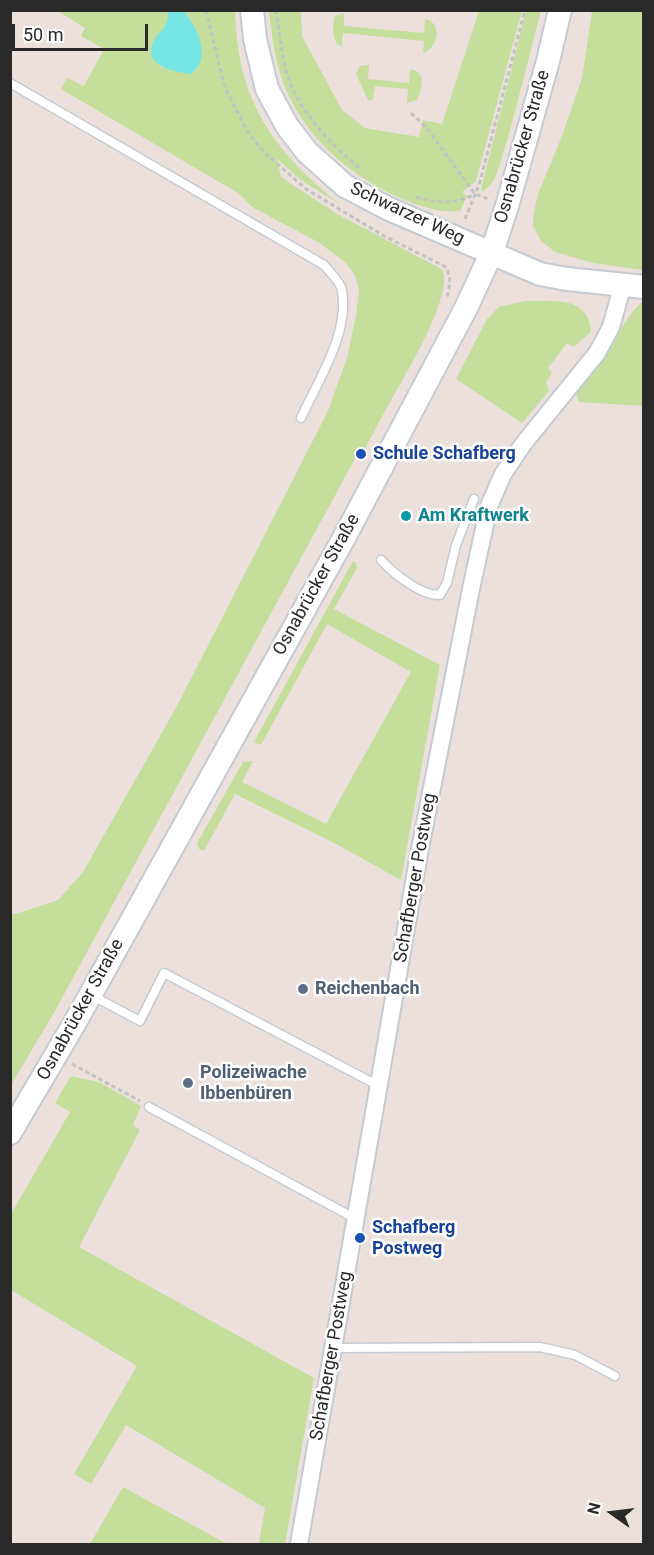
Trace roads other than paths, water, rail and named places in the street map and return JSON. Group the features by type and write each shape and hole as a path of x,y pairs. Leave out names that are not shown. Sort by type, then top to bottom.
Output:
{"main road":[{"name":"Schwarzer Weg","path":"252,10 255,39 267,89 287,126 307,153 345,186 389,208 540,274 633,286"},
{"name":"Osnabrücker Straße","path":"10,1133 90,995 356,516 444,352 492,252 549,61 560,10"}],"street":[{"name":"Schafberger Postweg","path":"300,1544 419,854 489,506 503,474 524,443 597,353 633,286"}],"lane":[{"path":"10,83 324,265 340,285 343,312 336,343 301,418"},
{"path":"381,560 395,575 429,593 440,595 447,583 456,545 474,499"},
{"path":"90,995 140,1020 164,973 379,1086"},
{"path":"148,1107 356,1219"},
{"path":"333,1348 540,1347 575,1355 615,1376"}],"water":[{"path":"167,11 184,11 198,34 201,43 201,60 191,74 161,66 152,55 155,39 166,23"}],"place":[{"name":"Schule Schafberg","path":"361,454"},
{"name":"Am Kraftwerk","path":"406,516"},
{"name":"Reichenbach","path":"303,989"},
{"name":"Polizeiwache Ibbenbüren","path":"188,1083"},
{"name":"Schafberg Postweg","path":"360,1238"}]}
